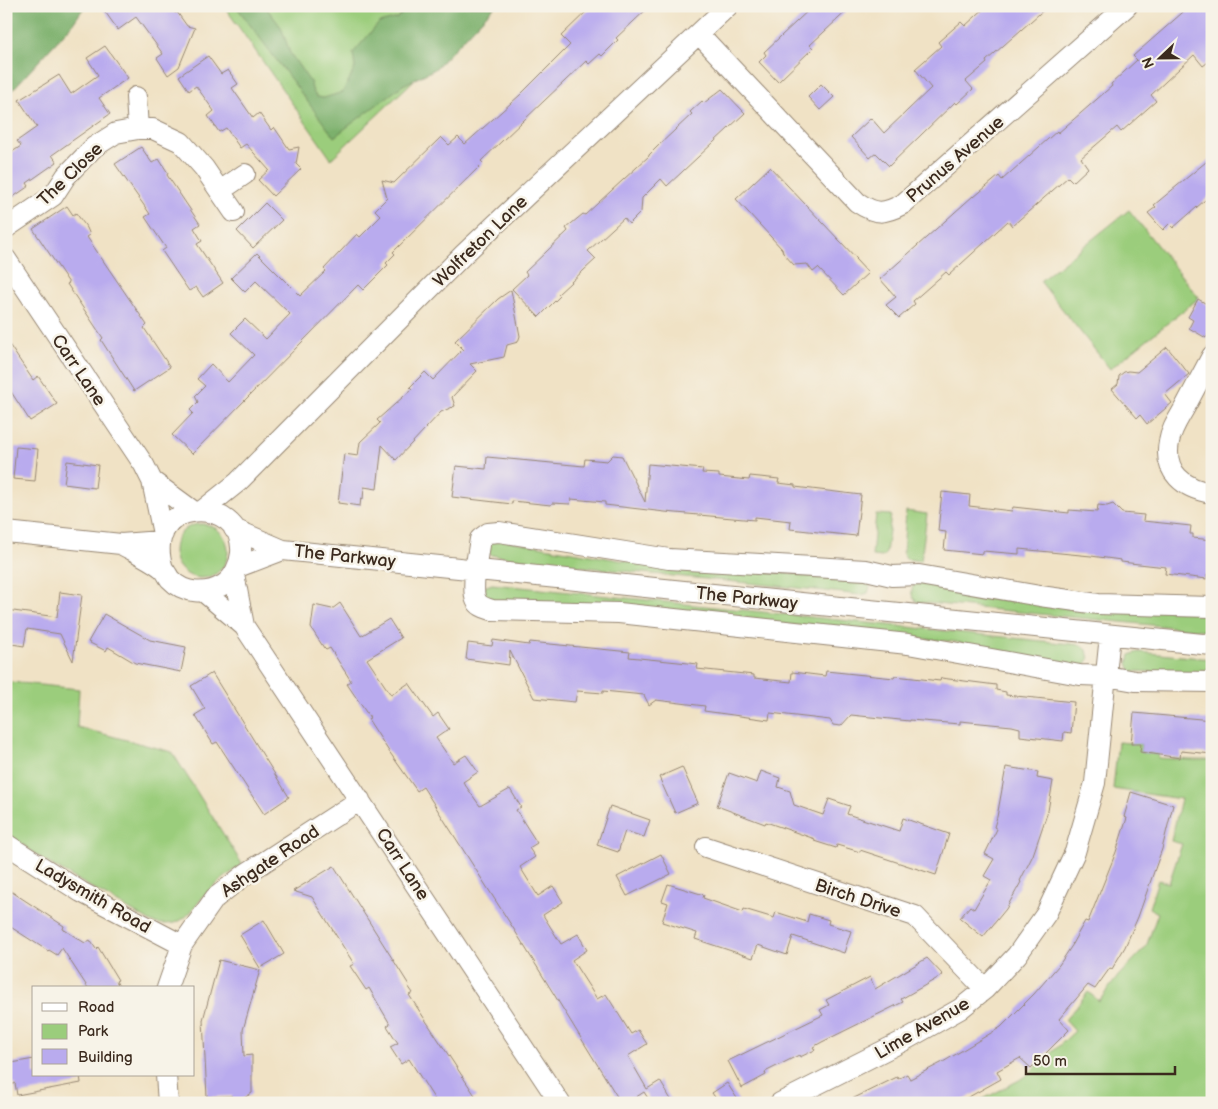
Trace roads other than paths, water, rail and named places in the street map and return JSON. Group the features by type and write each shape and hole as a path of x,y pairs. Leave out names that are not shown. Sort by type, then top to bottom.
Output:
{"street":[{"name":"Wolfreton Lane","path":"198,511 238,482 464,254 728,6"},
{"name":"Prunus Avenue","path":"699,34 857,202 868,210 880,213 903,204 1128,6"},
{"path":"136,97 138,129"},
{"name":"The Close","path":"6,228 53,196 66,176 94,147 116,134 138,129 153,129 181,142 204,168 234,212"},
{"path":"220,191 245,174"},
{"name":"Carr Lane","path":"6,259 144,465 152,481 161,538 160,557 163,570 180,587 204,592 244,626 560,1103"},
{"path":"1212,356 1173,429 1168,442 1168,457 1174,473 1185,485 1201,492 1212,493"},
{"name":"Carr Lane","path":"152,481 198,511 215,513 233,527 239,540 241,552 236,570 244,626"},
{"path":"233,527 238,482"},
{"path":"6,532 121,544 161,538 169,524 179,516 198,511"},
{"name":"The Parkway","path":"233,527 283,550 1212,646"},
{"path":"1212,607 1098,604 918,575 892,576 866,570 669,559 499,532 488,533 480,539 476,569 476,599 482,607 492,610 619,614 908,644 1080,675 1106,676 1136,681 1212,682"},
{"path":"121,544 163,570"},
{"name":"The Parkway","path":"236,570 283,550"},
{"path":"204,592 226,583 236,570"},
{"name":"Lime Avenue","path":"780,1103 913,1036 960,1009 985,989 1018,956 1046,914 1075,852 1095,784 1110,635"},
{"name":"Ashgate Road","path":"168,986 182,945 215,898 247,873 360,800"},
{"name":"Ladysmith Road","path":"6,844 81,892 182,945"},
{"name":"Birch Drive","path":"706,848 915,916 985,989"},
{"path":"166,1076 168,1103"}]}
